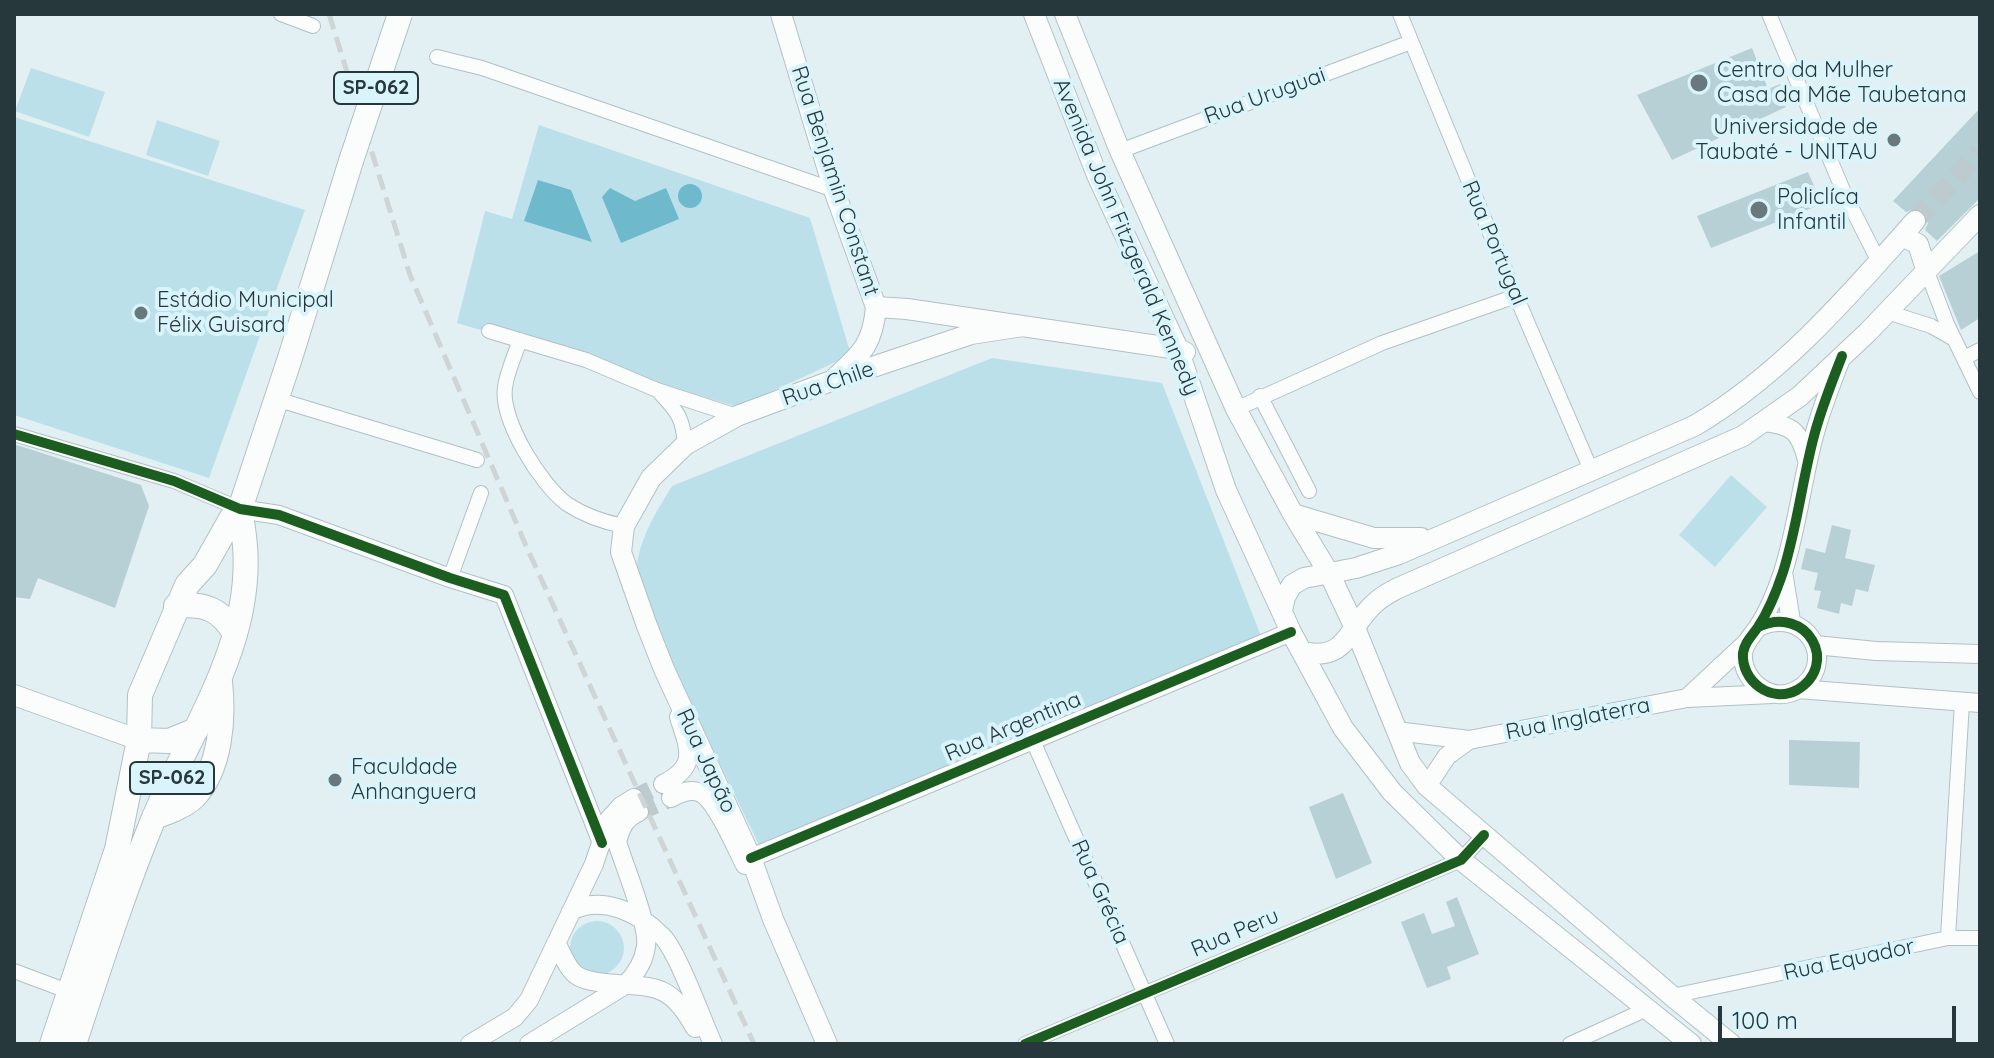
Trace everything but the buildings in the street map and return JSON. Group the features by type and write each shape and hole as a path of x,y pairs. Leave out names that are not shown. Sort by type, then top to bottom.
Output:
{"main road":[{"name":"SP-062","path":"52,1044 117,849 139,740 140,695 187,585 205,565 240,509 400,14"},
{"name":"Rua Benjamin Constant","path":"781,14 834,190 876,307 875,326 867,347 831,381"},
{"name":"Avenida John Fitzgerald Kennedy","path":"1034,14 1097,175 1178,349 1226,490 1291,632 1343,728 1392,792 1461,860 1691,1044"},
{"name":"Avenida John Fitzgerald Kennedy","path":"1065,14 1120,151 1232,401 1330,575 1410,763 1427,786 1731,1044"},
{"path":"1302,652 1328,654 1342,646 1374,603 1396,589 1743,436 1800,396 1887,312 1980,215"},
{"path":"1282,611 1292,585 1304,578 1330,575 1399,554 1694,426 1725,408 1813,334 1909,229 1918,244 1926,269"},
{"name":"Rua Chile","path":"876,307 1178,349"},
{"name":"Rua Chile","path":"624,526 651,478 685,445 737,416 971,334 1023,326"},
{"path":"1178,349 1201,363 1232,401"},
{"path":"1725,408 1724,427 1732,434 1743,436"},
{"name":"SP-062","path":"74,1044 154,817 220,679 235,634 245,573 240,509"},
{"path":"1293,514 1374,538 1403,540 1441,536"},
{"name":"Rua Japão","path":"624,526 621,552 664,669 751,858 773,919 827,1044"},
{"path":"176,606 204,606 219,612 235,634"},
{"name":"SP-062","path":"154,817 193,797 204,782 220,734 220,679"},
{"path":"14,695 139,740"},
{"name":"SP-062","path":"139,740 169,741 196,730"}],"street":[{"path":"281,14 313,26"},
{"name":"Rua Portugal","path":"1400,14 1591,470"},
{"path":"1769,14 1845,195 1878,260"},
{"name":"Rua Uruguai","path":"1120,151 1411,42"},
{"path":"437,57 482,68 834,190"},
{"path":"1926,269 1954,339 1980,392"},
{"path":"1232,401 1260,396 1382,343 1516,296"},
{"path":"1887,312 1931,326 1954,339"},
{"path":"489,331 586,360 657,390 737,416"},
{"path":"520,340 505,388 508,416 527,456 564,502 595,520 624,526"},
{"path":"1964,358 1980,350"},
{"path":"1687,698 1746,643 1758,627 1783,572 1807,465 1825,401 1842,356"},
{"path":"657,390 678,413 684,427 685,445"},
{"path":"1260,396 1309,491"},
{"path":"276,399 477,460"},
{"path":"1764,422 1784,424 1795,432 1803,445 1807,465"},
{"path":"14,434 174,481 240,509 279,515 450,578 498,592 508,599 602,843"},
{"path":"450,578 481,493"},
{"path":"1783,572 1791,621"},
{"path":"1758,627 1778,620 1791,621 1803,628 1815,645 1814,670 1808,681 1798,689"},
{"name":"Rua Argentina","path":"751,858 1291,632"},
{"path":"1746,643 1743,656 1750,679 1759,688 1777,694 1798,689 1971,702 1948,938"},
{"path":"1815,645 1876,651 1980,654"},
{"path":"664,669 688,746 688,764 667,791 700,792 710,801 773,919"},
{"name":"Rua Inglaterra","path":"1469,740 1687,698 1777,694"},
{"path":"1396,731 1469,740"},
{"path":"1427,786 1447,756 1469,740"},
{"name":"Rua Grécia","path":"1033,741 1167,1044"},
{"path":"470,1044 515,1017 529,1000 602,843 609,819 621,806 637,805 621,827 617,842 647,943 642,961 636,974 625,985 529,1044"},
{"path":"1461,860 1484,835"},
{"name":"Rua Peru","path":"1025,1044 1461,860"},
{"path":"571,911 582,906 604,905 628,911 663,937 713,1044"},
{"name":"Rua Equador","path":"1672,996 1948,938 1980,938"},
{"path":"556,943 575,974 593,982 646,985 672,995 684,1008 699,1037"},
{"path":"14,971 70,992"},
{"path":"1570,1044 1647,1009"}],"shaded area":[{"path":"31,68 105,92 89,137 15,111"},
{"name":"Estádio Municipal Félix Guisard","path":"14,117 305,210 209,478 14,415"},
{"path":"157,120 220,141 208,176 146,155"},
{"path":"539,125 810,218 851,355 738,407 457,323 485,211 512,219"},
{"path":"992,358 1162,383 1261,636 760,847 646,611 638,584 637,567 647,531 672,486"},
{"path":"1731,475 1767,507 1715,567 1679,535"},
{"path":"597,921 616,929 624,948 616,967 597,975 578,967 570,948 578,929"}],"water":[{"path":"538,180 571,190 592,242 524,221"},
{"path":"690,184 701,191 702,196 695,207 690,208 679,201 678,196 685,185"},
{"path":"610,188 635,201 666,188 679,219 621,243 602,197"}],"tunnel":[{"path":"1915,221 1980,152"},
{"path":"634,798 663,784"},
{"path":"639,812 671,798"}],"railway":[{"path":"329,14 410,275 527,548 754,1044"}],"cycle path":[{"path":"1758,627 1776,622 1791,624 1804,630 1812,640 1817,653 1816,666 1810,679 1797,690 1777,694 1760,687 1747,673 1743,653 1747,643 1769,608 1783,572 1814,436 1842,356"},
{"path":"14,434 174,481 240,509 279,515 504,595 602,843"},
{"path":"751,858 1291,632"},
{"path":"1025,1044 1461,860 1484,835"}],"place":[{"name":"Centro da Mulher Casa da Mãe Taubetana","path":"1699,83"},
{"name":"Universidade de Taubaté - UNITAU","path":"1894,140"},
{"name":"Policlíca Infantil","path":"1759,210"},
{"name":"Estádio Municipal Félix Guisard","path":"141,313"},
{"name":"Faculdade Anhanguera","path":"335,780"}]}
